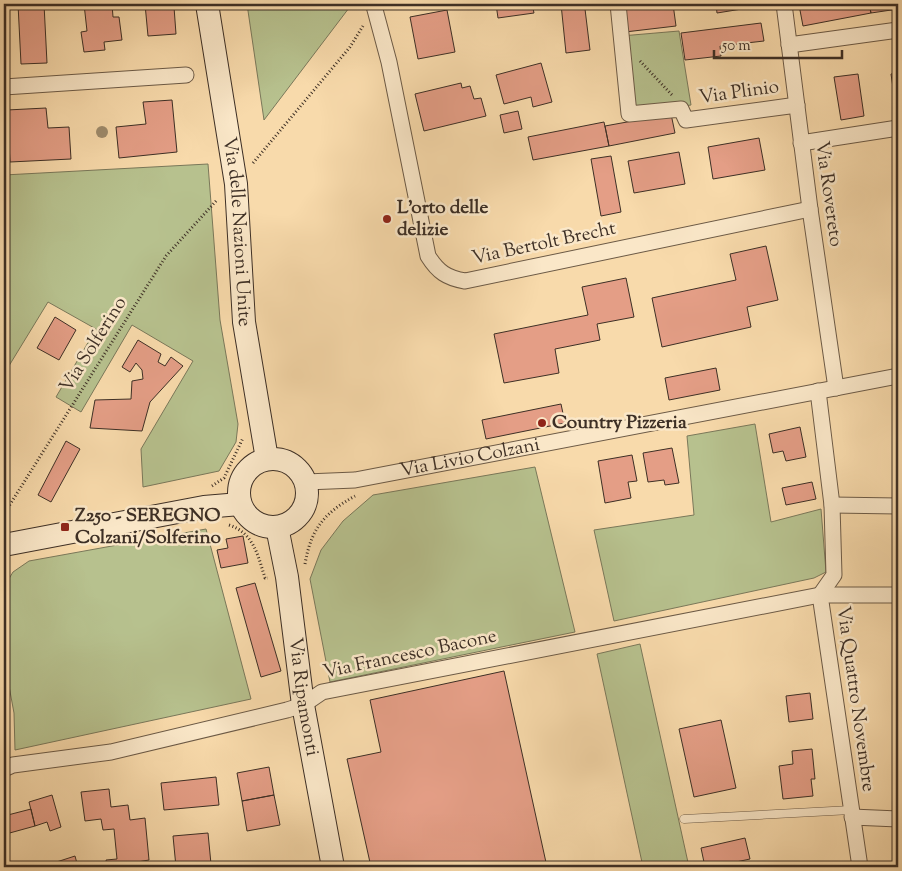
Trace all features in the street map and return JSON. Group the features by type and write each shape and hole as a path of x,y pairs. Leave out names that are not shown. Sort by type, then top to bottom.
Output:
{"street":[{"name":"Via delle Nazioni Unite","path":"207,4 236,184 244,322 267,458"},
{"path":"618,4 622,43"},
{"name":"Via Rovereto","path":"784,4 801,143 836,388"},
{"name":"Via Bertolt Brecht","path":"374,6 388,62 428,256 437,270 450,278 465,281 810,209"},
{"path":"789,45 898,30"},
{"name":"Via Plinio","path":"622,43 629,114 684,115 797,105"},
{"path":"4,87 186,75"},
{"path":"801,143 898,128"},
{"name":"Via Livio Colzani","path":"306,482 355,480 898,376"},
{"name":"Via Quattro Novembre","path":"818,391 832,505 834,575 820,595 860,867"},
{"path":"267,458 280,459 291,463 300,471 306,482 308,494 305,506 298,516 289,523 278,527 255,522 246,515 240,504 238,493 240,481 246,470 256,462 267,458"},
{"path":"4,545 204,508 240,504"},
{"path":"832,505 898,506"},
{"name":"Via Ripamonti","path":"278,527 287,577 303,705 333,867"},
{"name":"Via Francesco Bacone","path":"8,767 111,752 303,705 322,692 820,595 898,595"},
{"path":"852,814 898,820"}],"lane":[{"path":"684,819 852,814"}],"path":[{"path":"236,184 350,47 374,6"},
{"path":"622,43 670,92 684,115"},
{"name":"Via Solferino","path":"4,514 166,256 218,198 219,206"},
{"path":"204,508 199,495 224,478 245,432"},
{"path":"221,522 237,528 249,537 257,553 265,578 302,577 309,542 319,524 340,504 358,495 355,480"},
{"path":"4,718 4,723"}],"green space":[{"path":"247,4 352,4 264,120"},
{"path":"679,31 691,105 629,114 621,36"},
{"path":"208,164 220,320 238,424 236,442 219,471 143,487 141,449 193,361 132,325 81,412 56,397 96,329 48,302 4,374 4,175"},
{"path":"755,424 771,522 821,509 826,572 814,578 614,621 594,530 694,515 687,436"},
{"path":"535,467 575,632 330,682 310,579 321,550 343,521 373,495"},
{"path":"206,529 251,699 15,750 14,713 4,659 4,587 13,572 29,561"},
{"path":"640,644 689,867 643,867 597,654"}],"building":[{"path":"18,4 44,4 47,63 21,64"},
{"path":"84,4 112,4 113,17 119,17 122,40 104,42 105,50 84,52 81,32 87,31"},
{"path":"145,4 160,4 161,8 174,7 176,34 148,36"},
{"path":"496,4 532,4 534,13 498,18"},
{"path":"561,4 596,4 597,8 585,9 590,50 566,53"},
{"path":"673,4 676,26 625,32 621,6"},
{"path":"716,4 754,4 754,7 717,13"},
{"path":"869,4 871,13 803,26 799,5"},
{"path":"869,4 898,4 898,9 871,13"},
{"path":"447,10 455,52 418,59 410,17"},
{"path":"761,23 764,41 720,46 721,56 685,60 681,33"},
{"path":"541,63 552,102 533,107 531,97 504,104 496,75"},
{"path":"898,73 898,100 895,101 891,74"},
{"path":"858,74 864,116 841,120 834,77"},
{"path":"461,83 462,88 470,86 474,99 481,98 486,116 424,131 415,94"},
{"path":"172,100 177,152 119,158 116,127 146,124 143,102"},
{"path":"46,108 48,128 69,127 71,159 10,162 7,110"},
{"path":"518,111 522,129 504,133 500,115"},
{"path":"671,114 675,133 609,146 605,126"},
{"path":"604,122 609,146 533,160 528,137"},
{"path":"759,138 765,170 713,179 708,147"},
{"path":"679,152 685,184 634,193 628,161"},
{"path":"611,156 621,212 601,216 591,159"},
{"path":"766,246 778,300 747,307 751,327 662,347 652,298 736,280 730,254"},
{"path":"626,278 634,317 597,324 600,340 555,349 559,373 504,383 494,334 588,315 582,287"},
{"path":"55,317 76,330 59,360 37,348"},
{"path":"138,340 161,354 158,362 165,366 171,357 183,366 150,402 142,431 90,428 95,400 131,399 132,381 143,379 142,370 136,363 130,372 122,367"},
{"path":"716,368 720,390 669,400 665,378"},
{"path":"561,404 565,423 486,439 482,420"},
{"path":"800,427 806,457 786,461 783,451 773,453 769,434"},
{"path":"66,441 80,449 51,502 38,495"},
{"path":"672,448 679,483 665,485 664,480 648,482 643,453"},
{"path":"632,455 637,481 628,482 631,498 605,503 598,461"},
{"path":"812,482 816,499 786,505 782,488"},
{"path":"243,536 248,563 221,568 217,550 228,548 226,539"},
{"path":"255,583 281,671 261,677 236,588"},
{"path":"504,671 547,867 371,867 347,759 381,752 370,700"},
{"path":"810,693 813,719 789,722 786,696"},
{"path":"721,720 736,788 694,797 679,729"},
{"path":"812,749 815,779 811,779 813,796 783,799 779,766 793,764 792,751"},
{"path":"269,767 274,795 242,801 237,773"},
{"path":"216,777 219,805 164,810 161,783"},
{"path":"109,789 111,807 128,805 130,820 145,818 149,860 137,862 137,867 107,867 106,860 117,859 114,829 103,830 101,819 85,821 81,792"},
{"path":"52,795 61,827 50,831 47,822 35,826 29,802"},
{"path":"274,795 280,825 247,831 242,801"},
{"path":"31,809 35,826 6,834 4,816"},
{"path":"208,833 211,864 196,865 196,867 176,867 173,836"},
{"path":"745,838 750,859 736,862 738,867 705,867 701,848"},
{"path":"75,856 78,867 41,867"}],"place":[{"name":"L'orto delle delizie","path":"387,219"},
{"name":"Country Pizzeria","path":"542,423"},
{"name":"Z250 - SEREGNO Colzani/Solferino","path":"65,527"}]}
